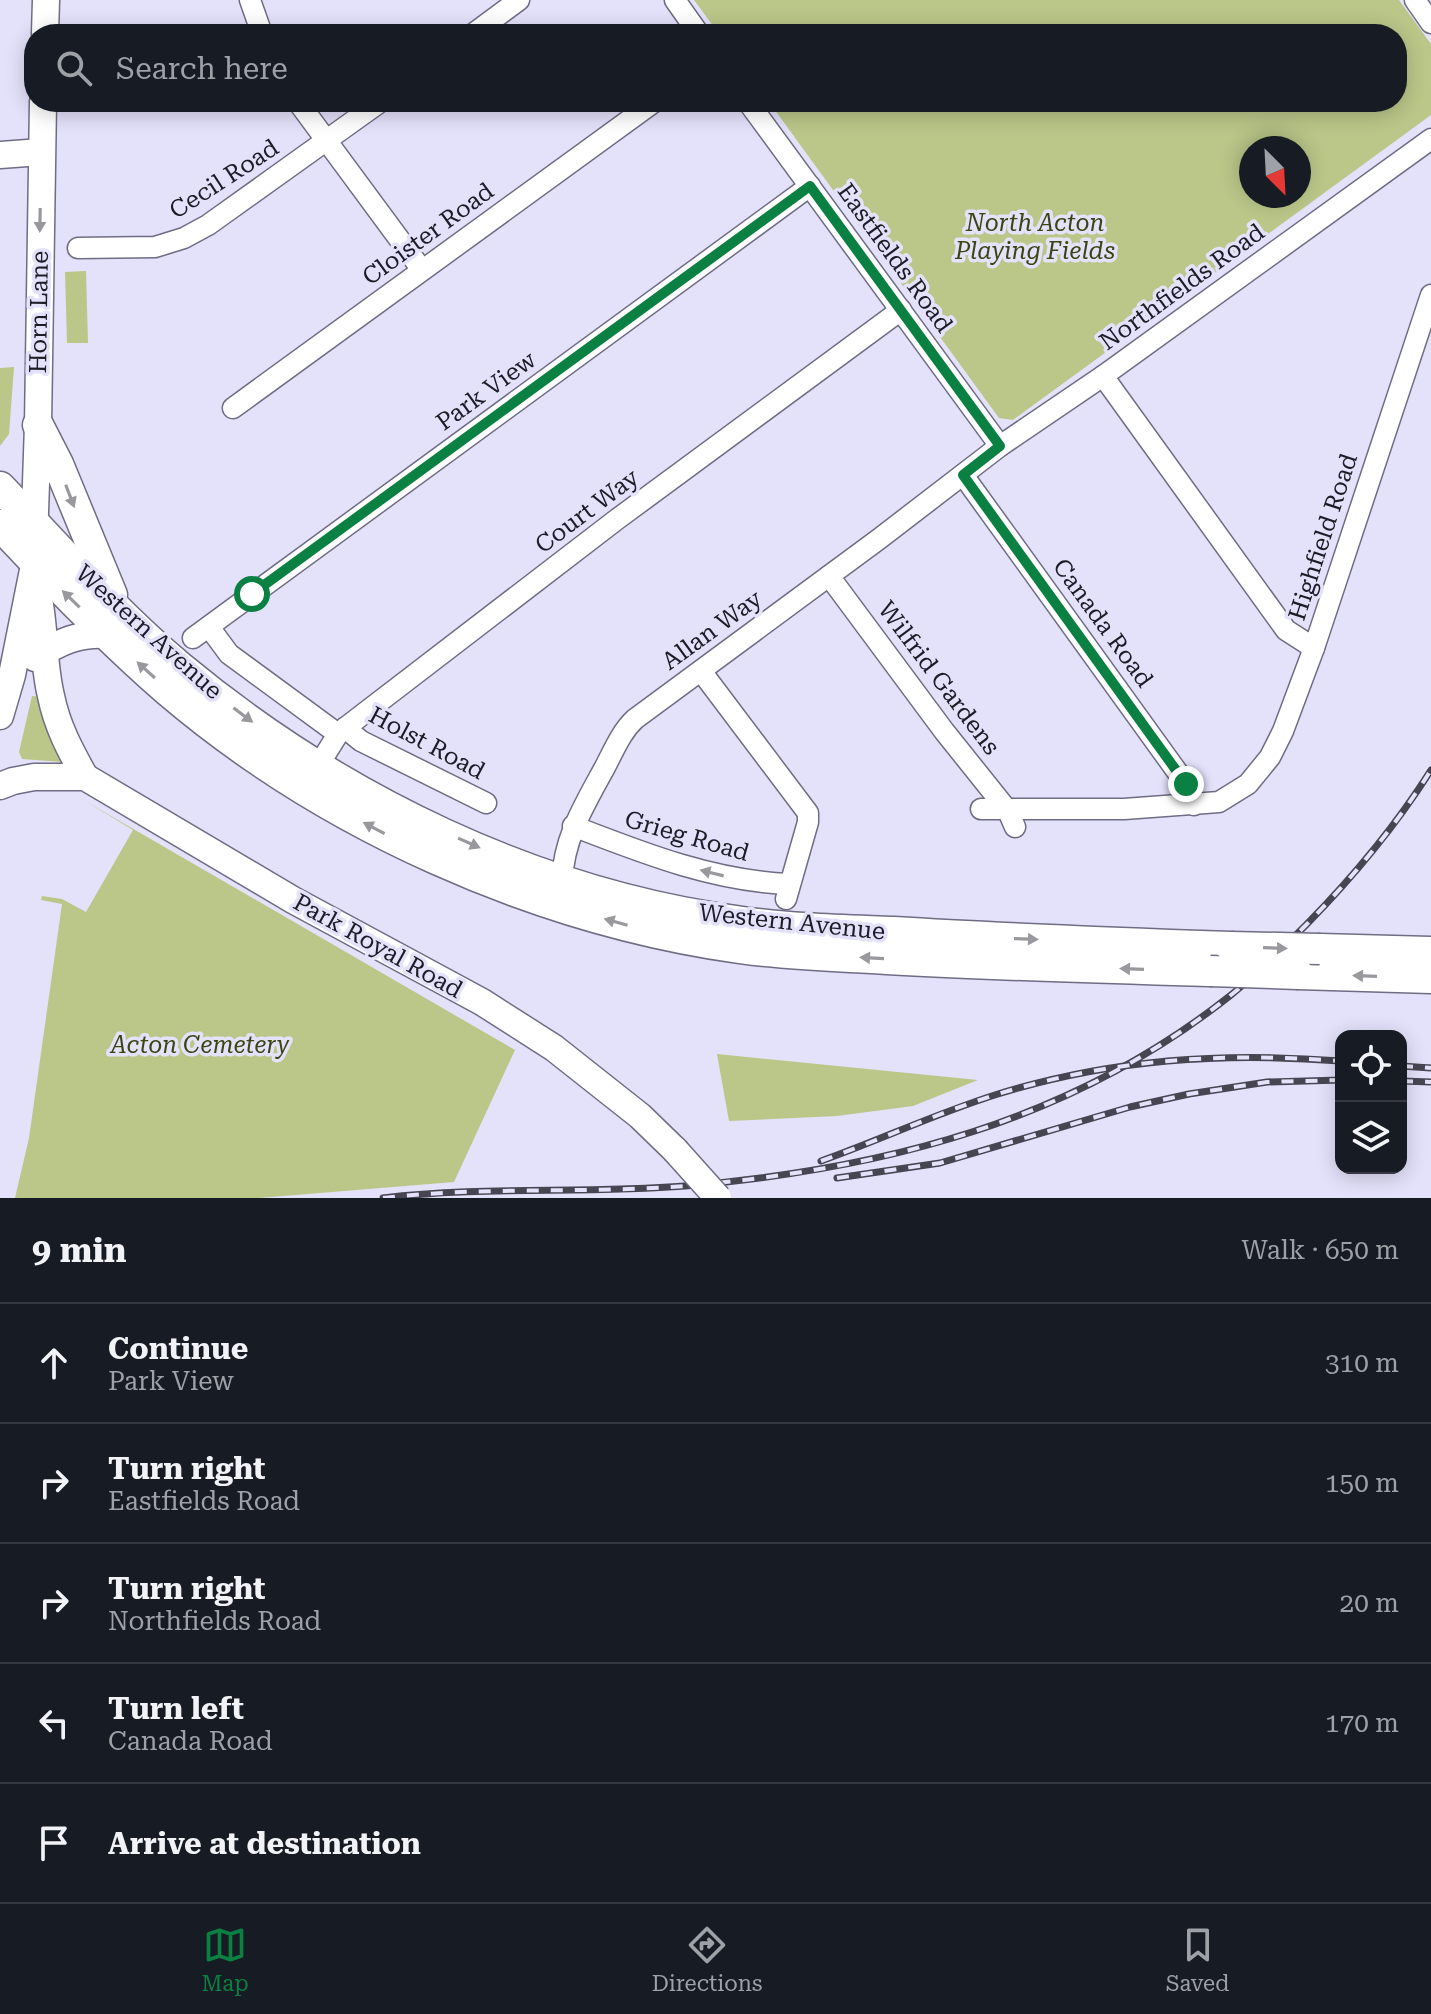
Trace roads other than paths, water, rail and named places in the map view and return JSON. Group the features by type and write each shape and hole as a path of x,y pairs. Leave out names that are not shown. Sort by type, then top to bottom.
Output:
{"highway":[{"path":"38,425 58,464 114,623"},
{"name":"Western Avenue","path":"0,487 35,523 169,692 257,757 324,800 417,850 538,900 632,926 774,953 979,964 1431,978"},
{"name":"Western Avenue","path":"0,525 33,566 318,766 394,809 562,880 643,903 768,925 987,938 1431,952"}],"main road":[{"path":"45,24 46,0"},
{"name":"Horn Lane","path":"33,566 43,112"},
{"path":"0,155 41,152"},
{"path":"33,566 56,717 64,741 85,777"},
{"path":"0,716 12,675 33,566"},
{"path":"12,675 46,651 114,623"},
{"path":"0,786 34,777 85,777"},
{"name":"Park Royal Road","path":"85,777 293,900 482,1002 530,1033 607,1089 675,1150 718,1198"}],"street":[{"path":"250,0 258,24"},
{"path":"487,24 519,0"},
{"path":"675,0 692,24"},
{"path":"1415,0 1431,23"},
{"path":"305,112 422,270"},
{"name":"Cecil Road","path":"78,248 155,247 184,238 208,225 366,112"},
{"name":"Cloister Road","path":"233,408 640,112"},
{"name":"Eastfields Road","path":"755,112 1000,446"},
{"name":"Northfields Road","path":"963,475 1431,139"},
{"name":"Park View","path":"201,632 810,186"},
{"name":"Highfield Road","path":"1103,376 1286,630 1314,648 1431,295"},
{"name":"Court Way","path":"318,766 342,731 616,520 901,310"},
{"name":"Allan Way","path":"562,880 566,848 573,826 628,726 963,475"},
{"name":"Canada Road","path":"963,475 1186,784 1194,805"},
{"name":"Wilfrid Gardens","path":"829,576 1012,819"},
{"name":"Holst Road","path":"201,632 342,731 486,803"},
{"path":"981,809 1012,819 1194,805 1219,802 1236,794 1260,772 1283,731 1314,648"},
{"name":"Grieg Road","path":"573,826 666,861 787,892 808,813 701,671"}],"railway":[{"path":"383,1198 458,1192 685,1186 759,1178 903,1152 973,1132 1040,1107 1106,1076 1170,1039 1241,987 1306,925 1357,870 1403,812 1431,770"},
{"path":"821,1161 975,1101 1083,1073 1210,1058 1335,1061"},
{"path":"1407,1066 1431,1068"},
{"path":"837,1178 940,1163 1130,1107 1189,1094 1267,1082 1335,1080"},
{"path":"1407,1081 1431,1082"}],"park label":[{"name":"North Acton Playing Fields","path":"1035,237"},
{"name":"Acton Cemetery","path":"200,1045"}]}
